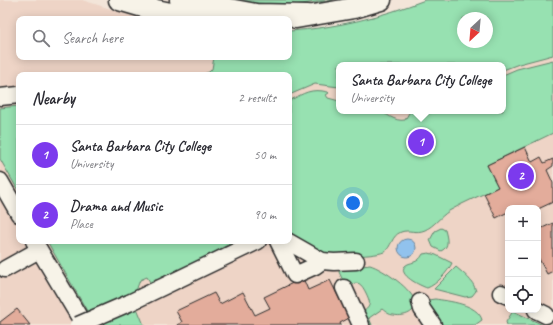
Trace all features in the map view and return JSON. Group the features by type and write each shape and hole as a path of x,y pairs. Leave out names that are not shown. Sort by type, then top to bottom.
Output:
{"main road":[{"path":"118,0 148,9 184,16"},
{"path":"180,0 256,14 308,15"},
{"path":"292,19 308,15 354,8 382,0"}],"street":[{"path":"0,97 16,95"},
{"path":"0,181 16,209"},
{"path":"78,325 129,303 252,244"},
{"path":"279,244 294,275 315,266 322,261"},
{"path":"292,244 322,261 356,261"},
{"path":"5,269 37,245 84,325"},
{"path":"344,288 361,325"},
{"path":"420,302 433,325"}],"shaded area":[{"path":"0,0 82,0 133,16 16,16 16,60 292,60 292,31 314,30 362,21 425,0 553,0 553,325 0,325"}],"green space":[{"path":"233,0 333,0 293,5"},
{"path":"425,0 553,0 553,55 506,69 506,62 336,62 336,87 315,84 292,94 292,72 209,72 212,69 214,60 292,60 292,31 307,30 358,21 392,12"},
{"path":"553,60 553,133 487,165 498,187 449,211 425,230 419,232 401,232 395,236 387,250 378,254 351,256 324,253 292,236 292,100 312,91 328,92 329,93 326,95 328,98 336,100 336,114 384,114 397,120 405,120 408,114 506,114 506,74 517,69"},
{"path":"16,106 16,187 0,159 0,108"},
{"path":"441,228 445,230 447,245 441,251 433,247 430,240 435,231"},
{"path":"49,244 230,244 162,281 156,279 150,282 147,277 140,280 137,288 139,293 132,296 144,325 95,325"},
{"path":"429,253 452,263 441,278 427,288 411,280 404,273 403,269 407,264 418,260 423,254"},
{"path":"370,265 390,275 404,286 415,303 415,307 411,312 397,316 389,314 382,309 369,318 372,325 364,325 359,314 366,310 369,306 369,300 366,293 362,286 358,283 346,287 339,272 340,269"},
{"path":"456,267 475,287 476,291 472,296 465,297 434,289"},
{"path":"435,299 455,302 469,307 475,310 482,320 475,325 440,325 426,302 428,300"},
{"path":"512,313 517,313 543,325 507,325 506,322"}],"water":[{"path":"407,239 413,242 416,248 413,254 407,257 401,254 398,248 401,242"}],"building":[{"path":"525,147 532,162 541,157 544,163 553,159 553,166 547,170 553,183 553,202 541,208 541,205 505,205 505,214 496,218 484,194 498,187 487,165"},
{"path":"553,223 553,271 547,274 541,263 541,229"},
{"path":"303,278 308,290 330,280 342,304 344,303 351,317 340,323 341,325 177,325 182,322 176,311 214,293 220,304 243,292 255,315 270,308 264,297"},
{"path":"17,309 30,325 0,325 0,322"}],"place":[{"name":"Santa Barbara City College","path":"421,142"},
{"name":"Drama and Music","path":"521,176"}]}
